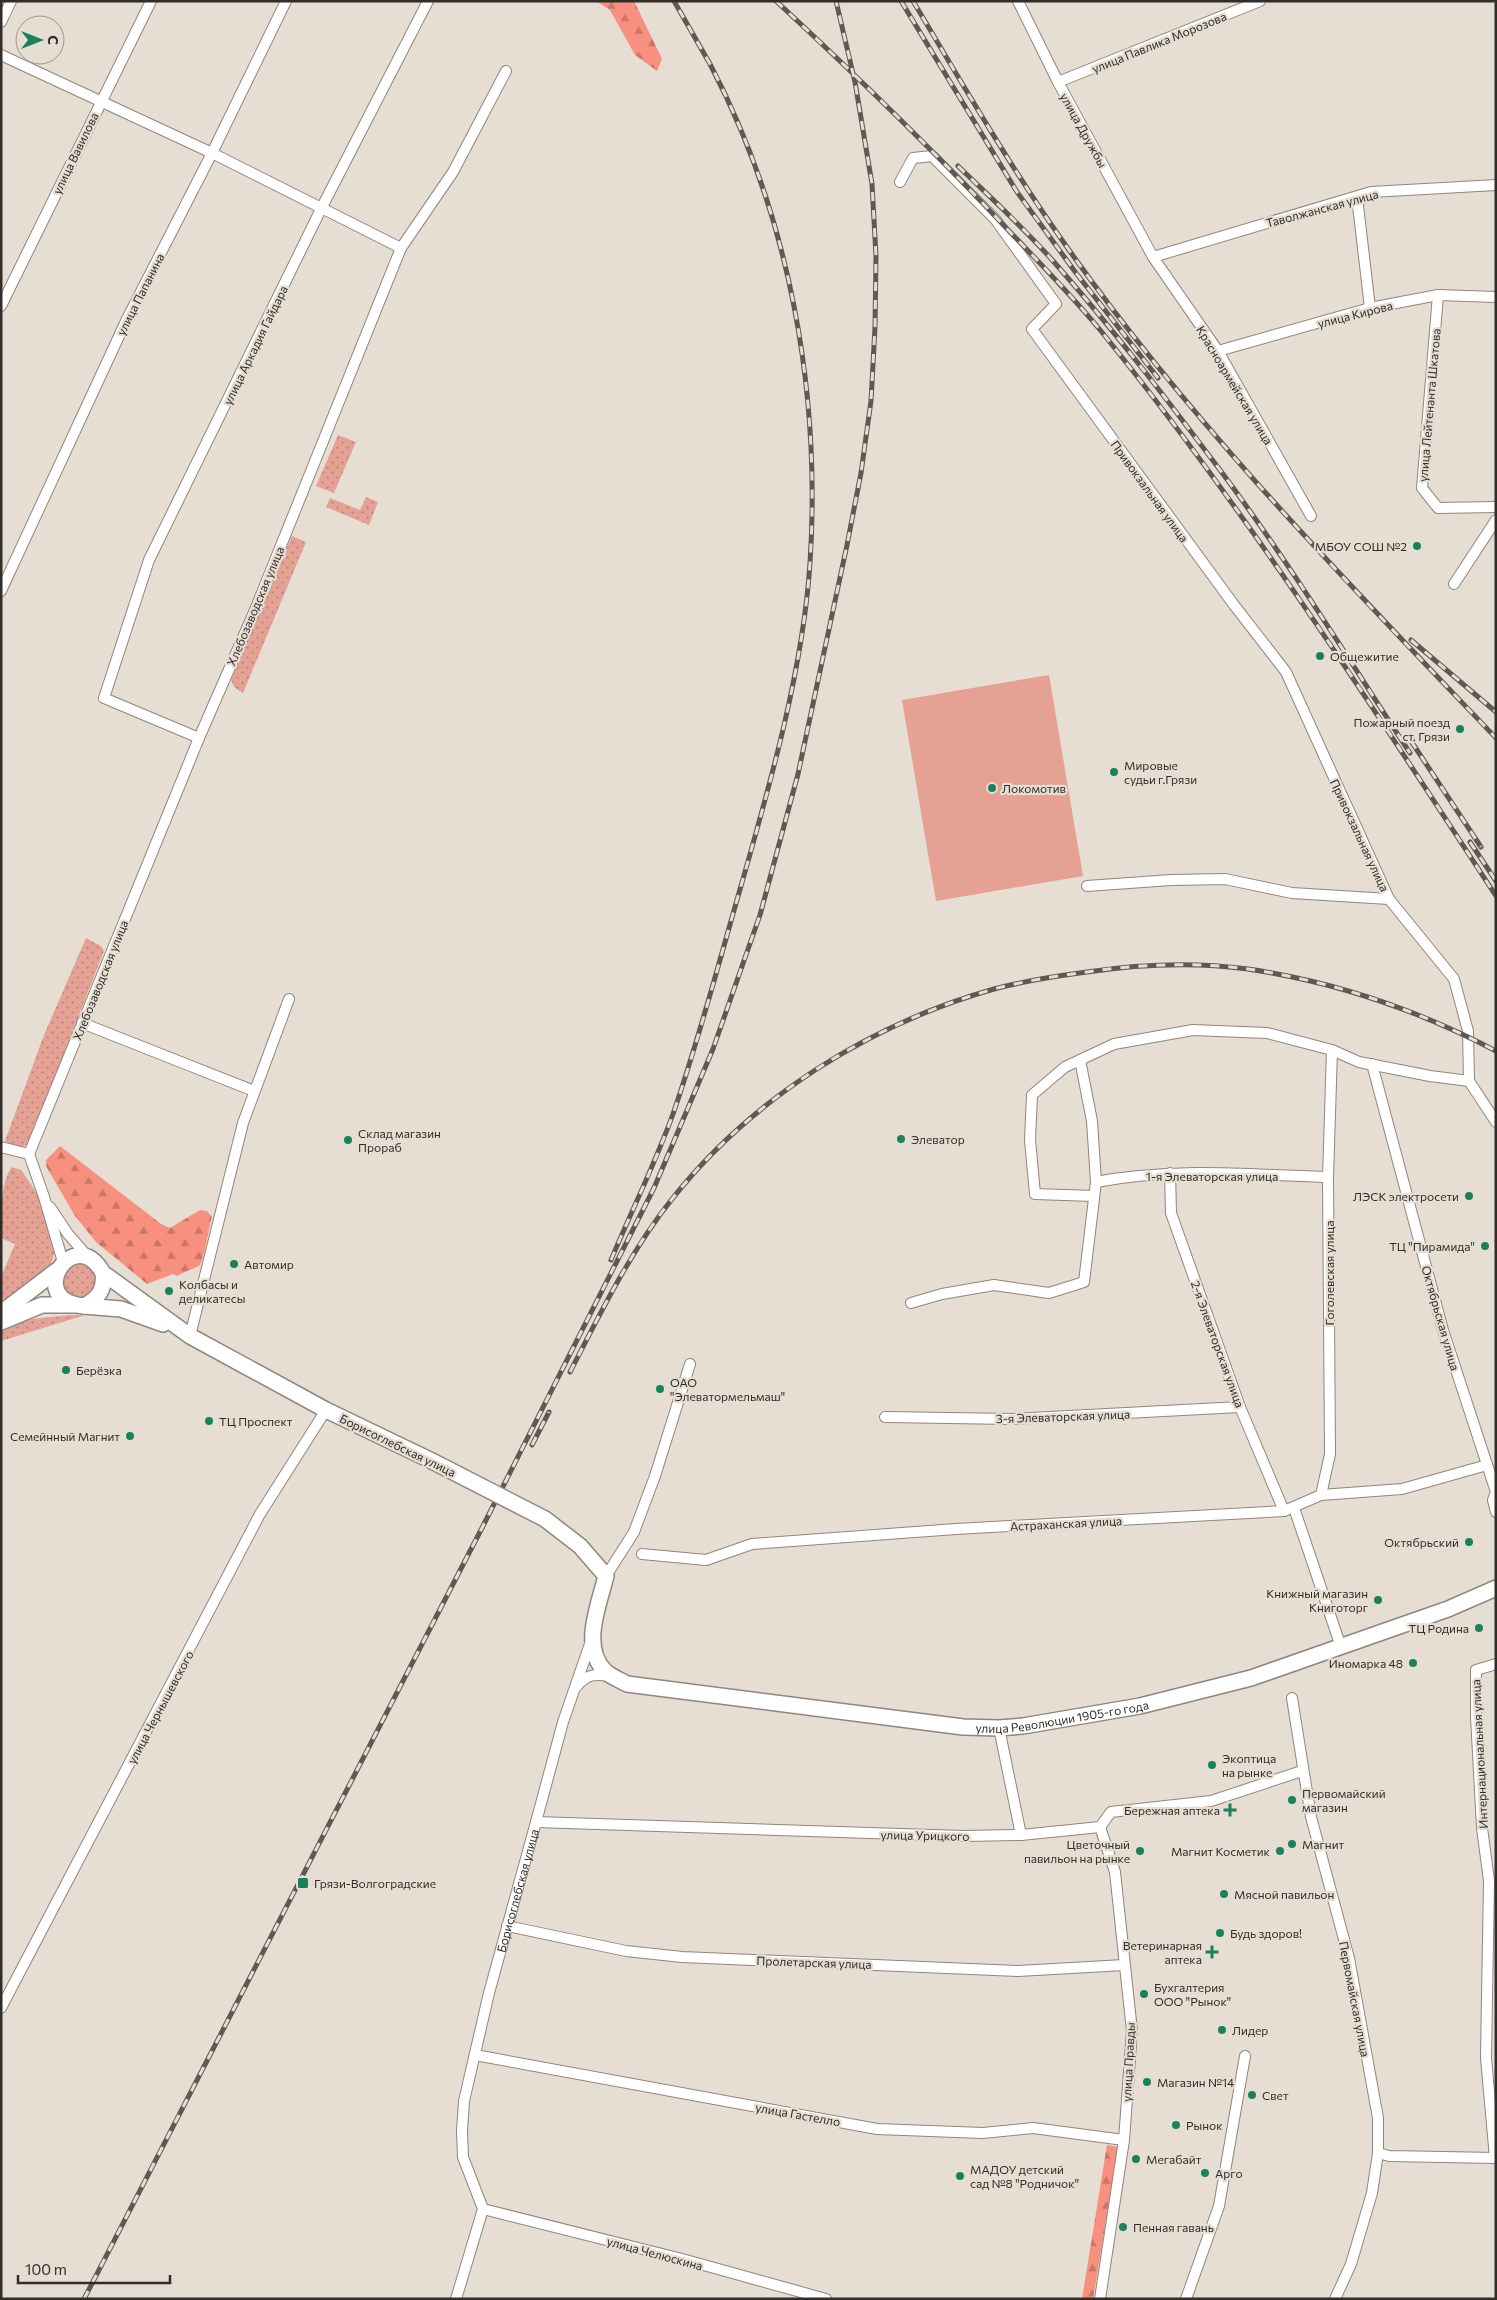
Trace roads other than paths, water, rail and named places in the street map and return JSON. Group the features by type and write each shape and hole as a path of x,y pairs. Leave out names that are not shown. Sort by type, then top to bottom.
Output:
{"street":[{"path":"1,22 11,1"},
{"name":"улица Вавилова","path":"1,306 151,1"},
{"name":"улица Папанина","path":"1,590 126,321 212,153 286,1"},
{"name":"улица Аркадия Гайдара","path":"199,738 104,698 149,560 321,209 428,1"},
{"name":"улица Дружбы","path":"1018,1 1058,82 1153,257"},
{"name":"улица Павлика Морозова","path":"1058,82 1260,1"},
{"path":"1,55 212,153 401,248"},
{"name":"Хлебозаводская улица","path":"28,1154 199,738 255,610 401,248 453,172 506,71"},
{"name":"Привокзальная улица","path":"900,182 913,158 932,156 995,219 1056,304 1032,329 1234,605 1286,672 1389,899 1454,979 1468,1031 1469,1081"},
{"name":"Таволжанская улица","path":"1153,257 1372,192 1496,185"},
{"path":"1357,197 1370,308"},
{"name":"Красноармейская улица","path":"1153,257 1218,351 1311,516"},
{"name":"улица Кирова","path":"1218,351 1370,308 1438,295 1496,297"},
{"name":"улица Лейтенанта Шкатова","path":"1438,295 1422,488 1438,508 1496,507"},
{"path":"1454,584 1496,520"},
{"name":"Привокзальная улица","path":"1087,886 1171,880 1225,879 1292,893 1389,899"},
{"path":"185,1332 243,1122 289,999"},
{"path":"82,1023 254,1091"},
{"path":"1094,1196 1036,1194 1030,1140 1032,1095 1065,1067 1114,1044 1193,1030 1267,1033 1332,1050 1359,1062 1430,1076 1469,1081 1496,1122"},
{"name":"Гоголевская улица","path":"1320,1495 1330,1454 1328,1177 1332,1050"},
{"path":"911,1303 994,1284 1049,1293 1084,1282 1096,1182 1092,1121 1080,1060"},
{"name":"Октябрьская улица","path":"1372,1064 1443,1330 1496,1492 1493,1500 1496,1512"},
{"path":"1,1147 28,1154 44,1197 60,1266 55,1280 58,1293 63,1299 80,1305"},
{"name":"1-я Элеваторская улица","path":"1096,1182 1122,1176 1170,1173 1328,1177"},
{"name":"2-я Элеваторская улица","path":"1170,1173 1171,1213 1240,1407 1289,1510 1341,1647"},
{"path":"44,1197 68,1234 89,1258 98,1264 103,1273 104,1282 101,1292 80,1305"},
{"path":"1,1314 60,1266 78,1256 89,1258"},
{"path":"103,1273 185,1332"},
{"path":"1,1322 42,1305 80,1305 121,1310 185,1332"},
{"name":"Борисоглебская улица","path":"185,1332 326,1410 430,1460 545,1519 580,1546 606,1576"},
{"name":"Борисоглебская улица","path":"483,2209 463,2158 464,2101 475,2055 536,1822 564,1722 592,1636 606,1576 634,1532 655,1476 690,1364"},
{"name":"3-я Элеваторская улица","path":"886,1417 1012,1419 1240,1407"},
{"name":"улица Чернышевского","path":"1,2008 260,1514 326,1410"},
{"name":"Астраханская улица","path":"642,1554 706,1560 752,1544 966,1528 1289,1510 1320,1495 1402,1489 1487,1465"},
{"name":"улица Революции 1905-го года","path":"576,1686 584,1678 595,1674 611,1676 627,1684 659,1689 964,1726 999,1728 1140,1706 1251,1678 1448,1609 1496,1588"},
{"path":"592,1636 596,1658 611,1676"},
{"name":"Интернациональная улица","path":"1496,1664 1476,1670 1476,1707 1482,1828 1489,1881 1486,2058 1496,2158"},
{"name":"Первомайская улица","path":"1292,1698 1302,1771 1311,1817 1349,1958 1378,2118 1378,2153 1372,2193 1352,2264 1335,2299"},
{"path":"999,1728 1021,1834"},
{"path":"1100,1827 1112,1812 1212,1801 1302,1771"},
{"name":"улица Урицкого","path":"536,1822 953,1836 1021,1834 1100,1827"},
{"name":"улица Правды","path":"1100,1827 1115,1872 1132,2031 1124,2140 1100,2299"},
{"name":"Пролетарская улица","path":"508,1926 626,1951 682,1957 1018,1970 1124,1965"},
{"name":"улица Гастелло","path":"475,2055 877,2129 983,2133 1033,2128 1124,2140"},
{"path":"1186,2299 1219,2206 1244,2056"},
{"path":"1378,2153 1389,2156 1496,2158"},
{"path":"456,2299 483,2209"},
{"name":"улица Челюскина","path":"483,2209 682,2259 826,2299"}],"railway":[{"path":"611,1260 651,1170 673,1114 717,972 784,726 800,644 810,563 812,499 810,434 804,370 794,307 780,244 761,182 738,122 710,64 674,1"},
{"path":"776,1 925,144 1057,281 1101,331 1206,468 1306,608 1496,896"},
{"path":"84,2299 483,1526 654,1188 713,1049 760,915 798,774 847,545 861,473 871,401 876,256 872,184 855,82 836,1"},
{"path":"901,1 1017,192 1076,273 1158,378"},
{"path":"913,1 988,127 1048,220 1117,315 1220,441 1274,502 1496,738"},
{"path":"958,166 1054,262 1162,393 1272,542 1410,753"},
{"path":"1411,640 1496,712"},
{"path":"1411,741 1481,847"},
{"path":"1470,842 1496,881"},
{"path":"570,1372 629,1261 672,1199 704,1162 739,1128 776,1097 816,1069 859,1044 903,1022 948,1004 994,989 1052,977 1107,969 1168,965 1208,965 1281,975 1345,990 1406,1010 1467,1036 1496,1051"},
{"path":"532,1445 549,1412"}],"place":[{"name":"МБОУ СОШ №2","path":"1417,546"},
{"name":"Общежитие","path":"1320,656"},
{"name":"Пожарный поезд ст. Грязи","path":"1460,729"},
{"name":"Мировые судьи г.Грязи","path":"1114,772"},
{"name":"Локомотив","path":"992,788"},
{"name":"Элеватор","path":"901,1139"},
{"name":"Склад магазин Прораб","path":"348,1140"},
{"name":"ЛЭСК электросети","path":"1469,1196"},
{"name":"ТЦ \"Пирамида\"","path":"1485,1246"},
{"name":"Автомир","path":"234,1264"},
{"name":"Колбасы и деликатесы","path":"169,1291"},
{"name":"Берёзка","path":"66,1370"},
{"name":"ОАО \"Элеватормельмаш\"","path":"660,1389"},
{"name":"ТЦ Проспект","path":"209,1421"},
{"name":"Семейнный Магнит","path":"130,1436"},
{"name":"Октябрьский","path":"1469,1542"},
{"name":"Книжный магазин Книготорг","path":"1378,1600"},
{"name":"ТЦ Родина","path":"1479,1628"},
{"name":"Иномарка 48","path":"1413,1663"},
{"name":"Экоптица на рынке","path":"1212,1765"},
{"name":"Первомайский магазин","path":"1292,1800"},
{"name":"Бережная аптека","path":"1230,1810"},
{"name":"Магнит","path":"1292,1844"},
{"name":"Цветочный павильон на рынке","path":"1140,1851"},
{"name":"Магнит Косметик","path":"1280,1851"},
{"name":"Грязи-Волгоградские","path":"303,1883"},
{"name":"Мясной павильон","path":"1224,1894"},
{"name":"Будь здоров!","path":"1220,1933"},
{"name":"Ветеринарная аптека","path":"1212,1952"},
{"name":"Бухгалтерия ООО \"Рынок\"","path":"1144,1994"},
{"name":"Лидер","path":"1222,2030"},
{"name":"Магазин №14","path":"1147,2082"},
{"name":"Свет","path":"1252,2095"},
{"name":"Рынок","path":"1176,2125"},
{"name":"Мегабайт","path":"1136,2159"},
{"name":"Арго","path":"1205,2173"},
{"name":"МАДОУ детский сад №8 \"Родничок\"","path":"960,2176"},
{"name":"Пенная гавань","path":"1123,2227"}]}
